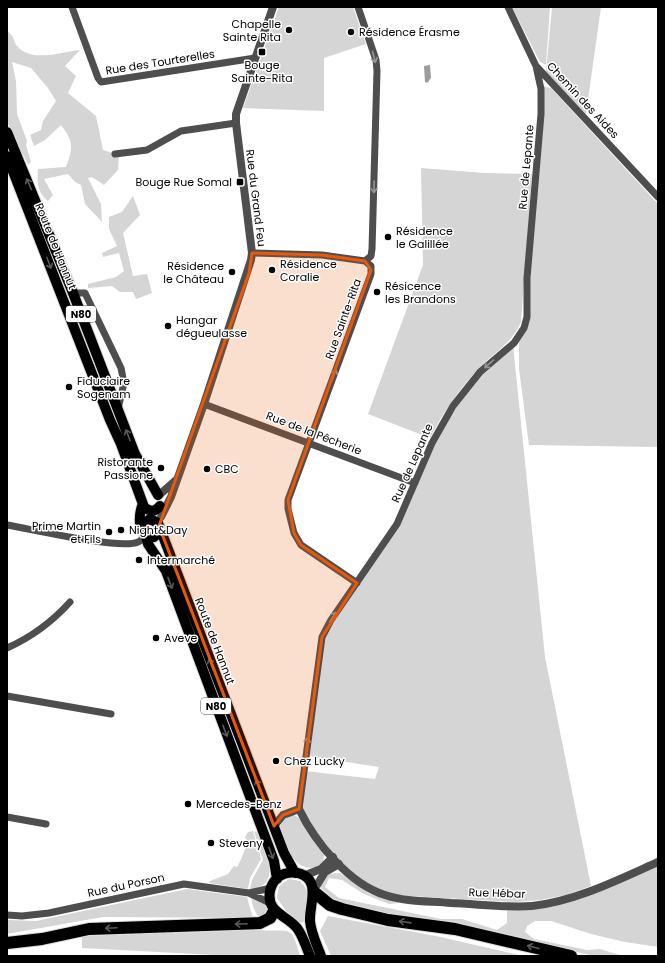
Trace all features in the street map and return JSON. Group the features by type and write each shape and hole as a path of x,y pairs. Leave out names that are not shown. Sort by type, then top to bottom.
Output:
{"highway":[{"path":"315,888 328,899 354,910 388,920 455,930 570,956"},
{"path":"7,943 89,929 260,923 270,918 272,907"}],"main road":[{"name":"Route de Hannut","path":"7,132 74,293 139,465 160,509 287,860 294,873 301,874 315,888"},
{"name":"Route de Hannut","path":"7,156 143,503 140,514 142,531 146,536 148,544 166,571 274,860 277,879"},
{"path":"146,536 150,537 157,535 160,509 148,494 143,503 150,511 160,509"},
{"path":"142,525 150,519 156,521 160,509"},
{"path":"287,860 308,874 315,888 310,921 321,956"},
{"path":"294,873 285,874 277,879 271,888 272,907 288,919 299,930 310,956"}],"street":[{"name":"Rue des Tourterelles","path":"72,7 98,78 101,82 255,58"},
{"name":"Rue du Grand Feu","path":"160,509 175,481 204,404 249,273 252,254 236,114 273,7"},
{"path":"252,254 322,255 365,261 371,256 377,71 376,60 358,7"},
{"name":"Chemin des Aides","path":"508,7 536,66 658,196"},
{"name":"Rue de Lepante","path":"299,809 322,637 331,620 397,524 432,444 453,406 480,372 518,338 527,317 527,278 541,114 541,89 536,66"},
{"path":"115,154 146,150 181,131 236,123"},
{"name":"Rue Sainte-Rita","path":"357,583 300,544 294,533 288,509 288,500 371,274 371,266 365,261"},
{"name":"Route de Hannut","path":"74,293 86,293 121,368 124,383 118,409"},
{"name":"Rue de la Pêcherie","path":"204,404 309,442 415,483"},
{"name":"Rue du Grand Feu","path":"160,509 175,481"},
{"path":"7,525 81,539 129,544 139,542 146,536"},
{"path":"7,648 35,635 70,602"},
{"path":"7,696 111,714"},
{"path":"274,826 282,815 299,809 307,824 339,864 325,872 315,888"},
{"path":"7,817 46,824"},
{"path":"308,874 321,869 333,857"},
{"name":"Rue Hébar","path":"339,864 352,877 367,887 386,896 429,901 533,906 564,899 594,889 658,862"},
{"name":"Rue du Porson","path":"7,915 22,916 49,913 184,884 250,893 271,888"},
{"name":"Rue du Porson","path":"250,893 272,907"}],"highlighted area":[{"path":"252,253 322,255 365,261 371,270 288,500 294,533 301,545 357,583 322,637 299,809 283,815 274,826 159,526 249,273"}],"shaded area":[{"path":"279,7 353,7 366,44 324,58 324,111 243,108"},
{"path":"512,7 550,7 546,65 540,62"},
{"path":"552,7 601,7 586,114 546,72"},
{"path":"7,31 13,37 17,46 30,54 47,55 80,50 65,66 76,76 68,93 96,116 103,150 119,155 118,170 104,185 92,177 88,178 101,204 102,222 85,204 81,185 75,182 68,174 44,179 53,195 48,201 44,198 40,191 38,187 38,169 66,167 70,155 71,145 68,136 61,125 45,140 34,146 30,135 41,130 43,121 56,101 48,88 31,68 12,62 16,81 17,114 27,141 26,145 31,162 28,165 24,156 19,151 7,121"},
{"path":"430,65 431,78 427,83 425,82 424,66"},
{"path":"543,86 551,88 658,204 658,447 529,445 519,369 519,339 527,324"},
{"path":"421,168 484,173 532,174 521,322 508,342 480,367 466,383 440,419 430,438 368,414 423,265"},
{"path":"133,196 140,215 123,233 133,276 147,274 152,293 136,299 133,292 120,292 112,286 88,288 88,284 116,277 124,271 119,253 103,257 102,253 117,246 109,229 109,217 122,212"},
{"path":"513,345 545,657 591,886 566,895 540,900 516,902 408,896 385,892 360,880 341,863 310,824 302,809 305,771 375,779 379,767 308,756 323,644 327,629 400,524 433,447 452,414 469,389 489,366"},
{"path":"293,814 300,819 325,853 322,865 309,868 303,866 290,854 280,833 280,829 283,821"},
{"path":"253,831 261,859 250,878 248,889 209,883 210,881 228,874 234,866 237,867 245,848 245,837 248,832"},
{"path":"254,831 259,833 270,867 266,882 260,887 250,889 252,880 263,860"},
{"path":"658,866 658,947 625,942 591,934 551,921 535,921 527,926 525,932 534,939 587,950 600,949 623,956 594,956 505,935 386,915 335,901 319,886 327,874 340,873 370,894 400,903 389,904 364,894 342,880 329,878 325,887 339,898 441,919 462,919 497,930 507,923 507,910 547,906"},
{"path":"289,879 300,881 304,885 308,895 306,921 300,923 286,911 277,898 279,886"},
{"path":"187,889 247,897 253,918 103,917 7,934 7,920 36,921"},
{"path":"251,897 266,904 267,908 265,916 258,917 253,907"},
{"path":"328,916 436,936 523,956 331,956 320,931"},
{"path":"259,930 288,931 294,938 300,956 234,956 82,948 82,936"}],"place":[{"name":"Chapelle Sainte Rita","path":"289,30"},
{"name":"Résidence Érasme","path":"351,32"},
{"name":"Bouge Sainte-Rita","path":"262,52"},
{"name":"Bouge Rue Somal","path":"240,182"},
{"name":"Résidence le Galillée","path":"388,237"},
{"name":"Résidence Coralie","path":"272,270"},
{"name":"Résidence le Château","path":"232,272"},
{"name":"Résicence les Brandons","path":"377,292"},
{"name":"Hangar dégueulasse","path":"168,326"},
{"name":"Fiduciaire Sogenam","path":"69,387"},
{"name":"Ristorante Passione","path":"161,468"},
{"name":"CBC","path":"207,469"},
{"name":"Night&Day","path":"121,530"},
{"name":"Prime Martin et Fils","path":"109,532"},
{"name":"Intermarché","path":"139,560"},
{"name":"Aveve","path":"156,638"},
{"name":"Chez Lucky","path":"276,761"},
{"name":"Mercedes-Benz","path":"188,804"},
{"name":"Steveny","path":"211,843"}]}
